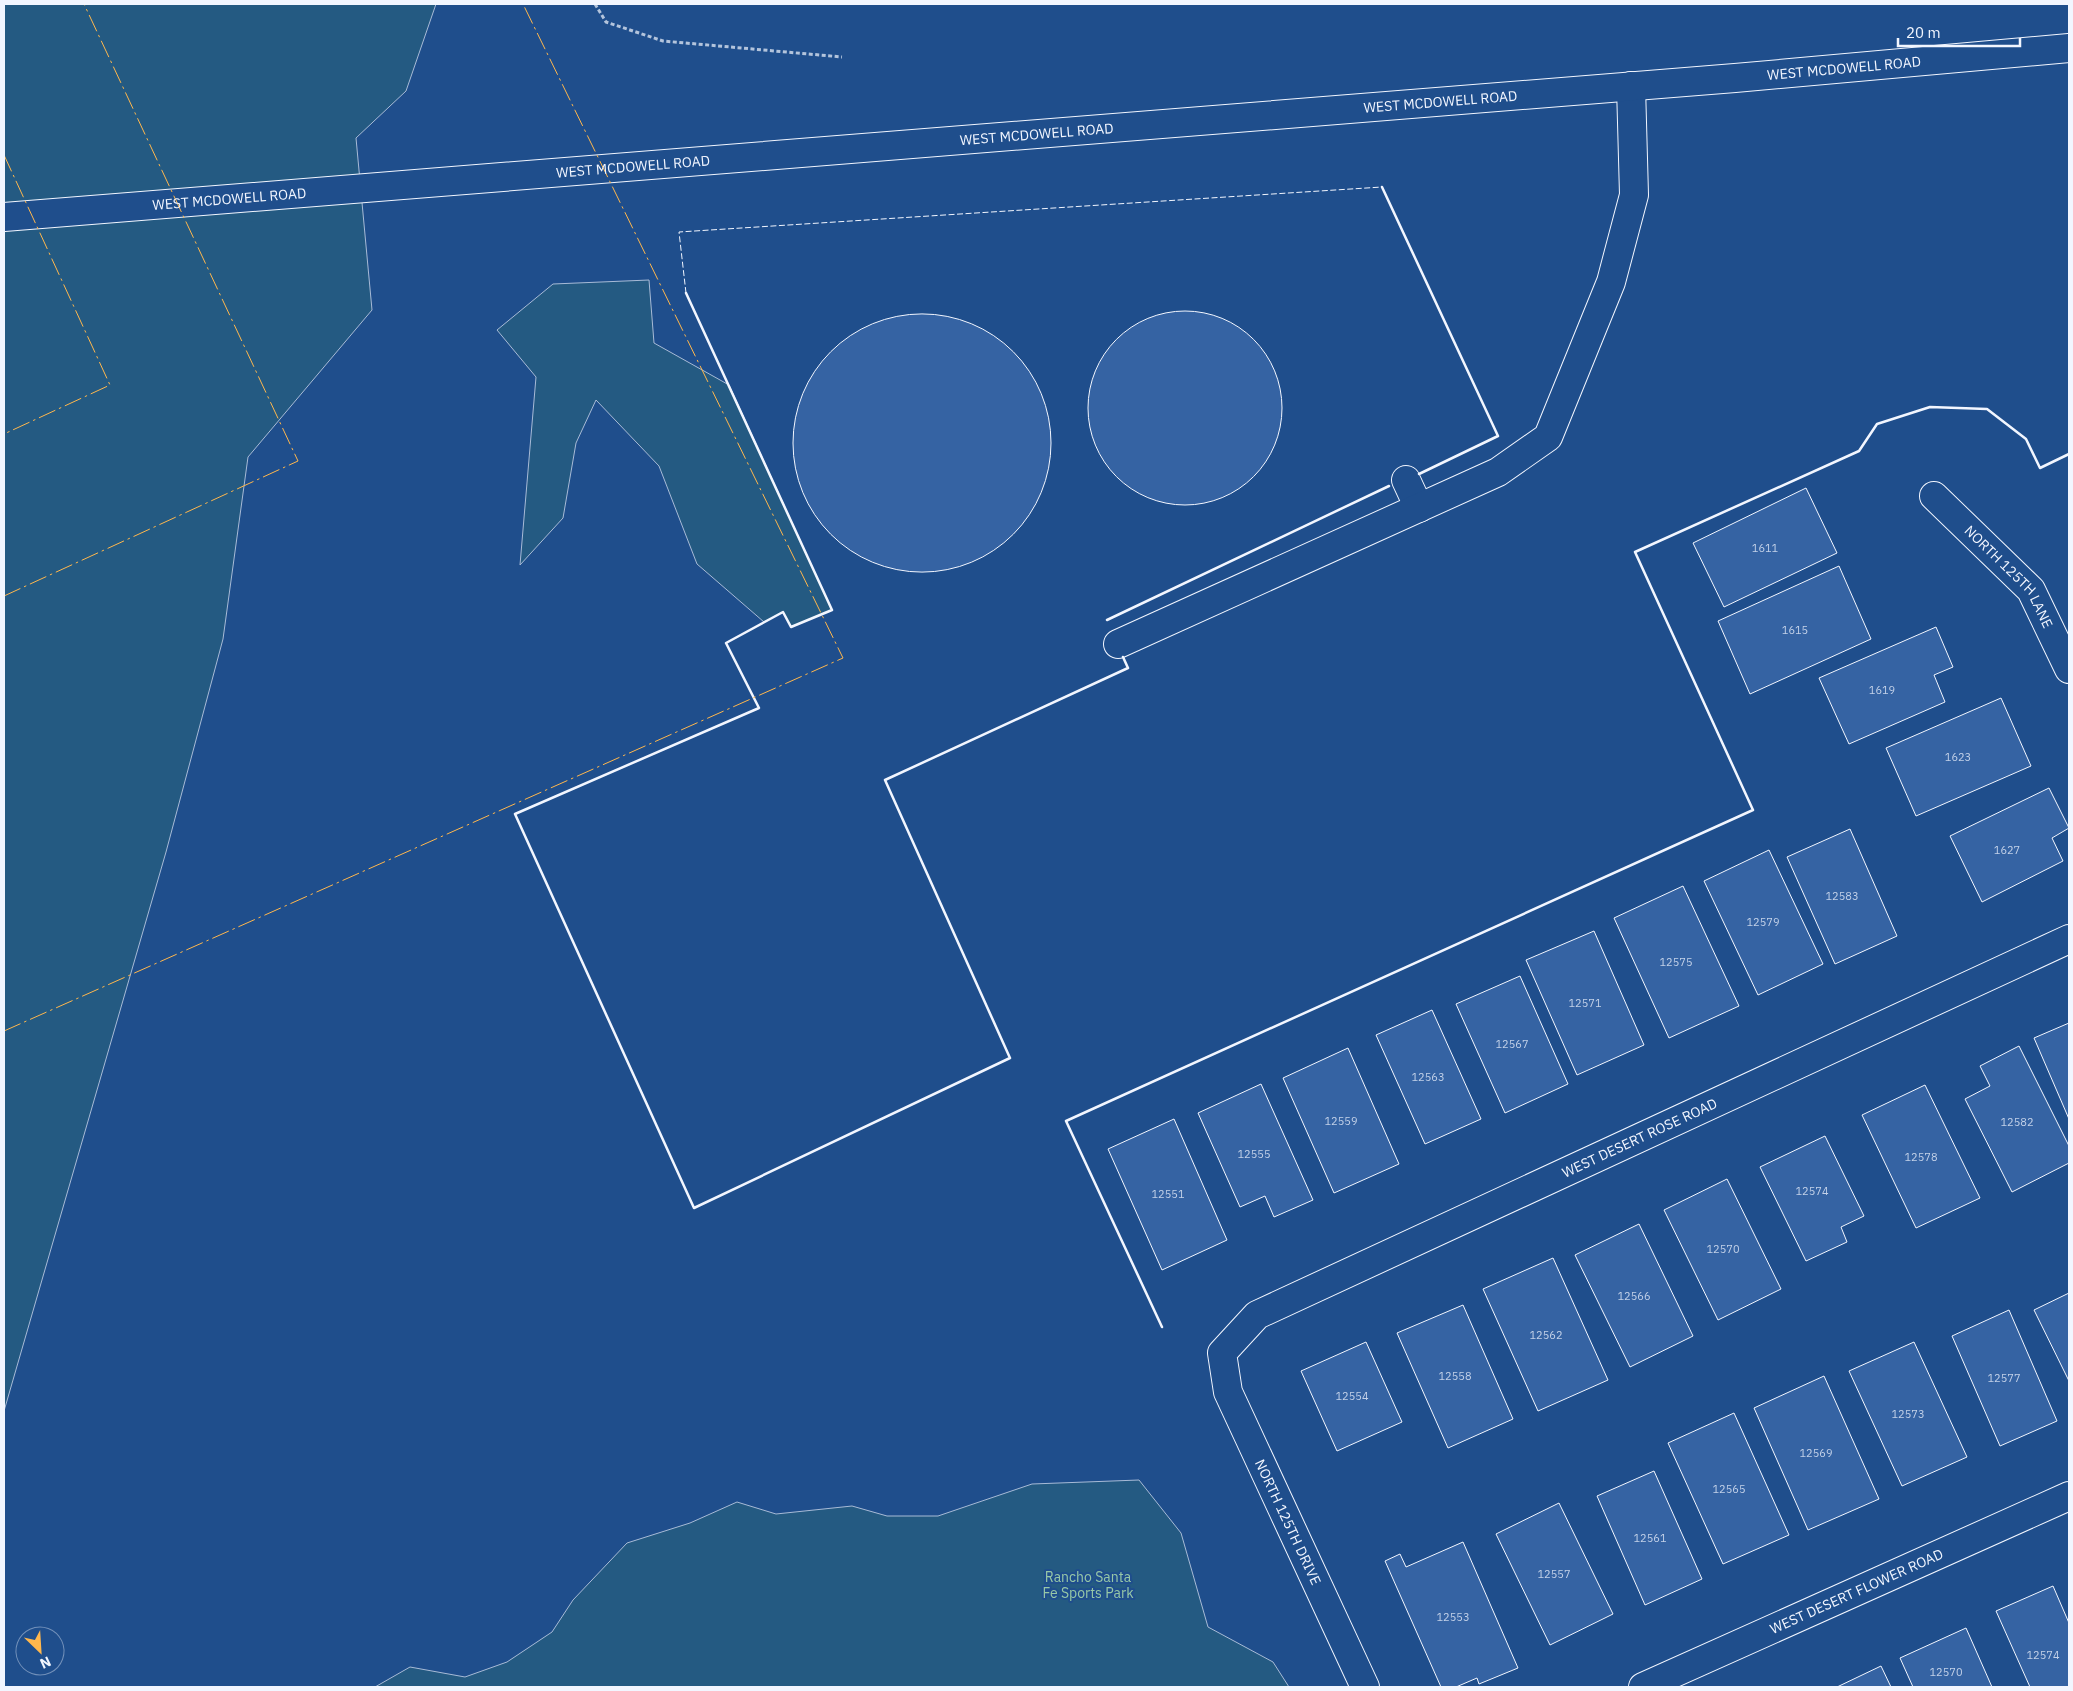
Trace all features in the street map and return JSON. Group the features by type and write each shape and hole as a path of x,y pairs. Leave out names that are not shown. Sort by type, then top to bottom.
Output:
{"main road":[{"name":"WEST MCDOWELL ROAD","path":"4,217 1631,86 2069,48"},
{"path":"1118,644 1498,472 1548,437 1611,282 1634,195 1631,86"},
{"path":"1406,480 1419,508"},
{"name":"NORTH 125TH LANE","path":"1934,496 2031,590 2069,669"},
{"name":"WEST DESERT ROSE ROAD","path":"1222,1353 1257,1315 2069,939"},
{"name":"NORTH 125TH DRIVE","path":"1222,1353 1228,1392 1364,1687"},
{"name":"WEST DESERT FLOWER ROAD","path":"1643,1687 2069,1496"}],"path":[{"path":"595,4 606,22 663,41 842,57"}],"green space":[{"path":"4,4 436,4 406,91 356,138 372,310 248,457 223,639 166,852 4,1411"},
{"path":"649,280 654,343 729,385 832,610 791,627 783,612 764,622 697,564 659,466 596,400 576,443 563,518 520,565 536,377 497,330 553,284"},
{"name":"Rancho Santa Fe Sports Park","path":"1139,1480 1181,1533 1208,1627 1273,1662 1289,1687 375,1687 410,1667 465,1677 507,1662 552,1632 573,1600 627,1543 690,1523 737,1502 776,1514 852,1506 887,1516 938,1516 1032,1484"}],"building":[{"path":"1175,311 1195,311 1231,322 1254,339 1266,354 1275,371 1282,398 1282,418 1275,445 1266,462 1254,477 1239,489 1222,498 1195,505 1175,505 1139,494 1123,483 1110,470 1099,454 1092,436 1088,418 1088,398 1099,362 1110,346 1123,333 1139,322 1157,315"},
{"path":"909,314 935,314 960,319 983,329 1004,343 1022,361 1036,382 1046,405 1051,430 1051,456 1046,481 1036,504 1022,525 1004,543 983,557 960,567 935,572 909,572 884,567 861,557 840,543 822,525 808,504 798,481 793,456 793,430 798,405 808,382 822,361 840,343 861,329 884,319"},
{"path":"1806,488 1837,553 1724,607 1693,543"},
{"path":"1839,566 1871,639 1750,694 1718,621"},
{"path":"1936,627 1953,667 1934,675 1945,702 1849,744 1819,678"},
{"path":"2001,698 2031,766 1916,816 1886,748"},
{"path":"2049,788 2069,828 2052,838 2063,861 1982,902 1950,836"},
{"path":"1850,829 1897,936 1835,964 1787,857"},
{"path":"1769,850 1823,964 1758,995 1704,881"},
{"path":"1683,886 1739,1006 1669,1038 1614,918"},
{"path":"1594,931 1644,1045 1577,1075 1526,960"},
{"path":"1520,976 1568,1084 1505,1113 1456,1004"},
{"path":"1432,1010 1481,1119 1425,1144 1376,1035"},
{"path":"2069,1023 2069,1119 2034,1038"},
{"path":"2019,1046 2069,1146 2069,1163 2012,1192 1965,1099 1990,1086 1980,1066"},
{"path":"1348,1048 1399,1164 1334,1193 1283,1078"},
{"path":"1261,1084 1313,1200 1274,1217 1265,1196 1240,1207 1198,1113"},
{"path":"1925,1085 1980,1198 1916,1228 1862,1115"},
{"path":"1174,1119 1227,1240 1162,1270 1108,1149"},
{"path":"1825,1136 1864,1216 1841,1227 1847,1242 1806,1261 1760,1167"},
{"path":"1727,1179 1781,1289 1718,1320 1664,1210"},
{"path":"1639,1224 1693,1336 1630,1367 1575,1255"},
{"path":"1553,1258 1608,1380 1538,1411 1483,1289"},
{"path":"2069,1293 2069,1381 2034,1310"},
{"path":"1463,1305 1513,1419 1448,1448 1397,1333"},
{"path":"2009,1310 2057,1421 2000,1446 1952,1336"},
{"path":"1366,1342 1402,1422 1337,1451 1301,1371"},
{"path":"1914,1342 1967,1457 1902,1486 1849,1371"},
{"path":"1824,1376 1879,1499 1808,1530 1754,1408"},
{"path":"1734,1413 1789,1535 1723,1564 1668,1443"},
{"path":"1654,1471 1702,1579 1645,1605 1597,1496"},
{"path":"1559,1503 1613,1614 1550,1645 1496,1534"},
{"path":"1463,1542 1518,1668 1479,1684 1477,1678 1456,1687 1441,1687 1385,1561 1400,1554 1406,1567"},
{"path":"2053,1586 2069,1623 2069,1687 2030,1687 1996,1611"},
{"path":"1966,1628 1992,1687 1913,1687 1900,1658"},
{"path":"1881,1666 1891,1687 1837,1687"}],"fence":[{"path":"686,293 679,232 1382,187"}],"wall":[{"path":"1382,187 1498,436 1419,474"},
{"path":"686,293 832,610 791,627 783,612 726,643 759,708 515,814 694,1208 1010,1058 885,780 1128,668 1123,657"},
{"path":"1162,1327 1066,1121 1753,810 1635,552 1859,451 1877,424 1930,407 1987,409 2026,439 2040,468 2069,454"},
{"path":"1107,620 1389,486"}],"power":[{"path":"4,596 298,461 84,4"},
{"path":"4,1031 843,658 523,4"},
{"path":"4,155 110,385 4,434"}]}
